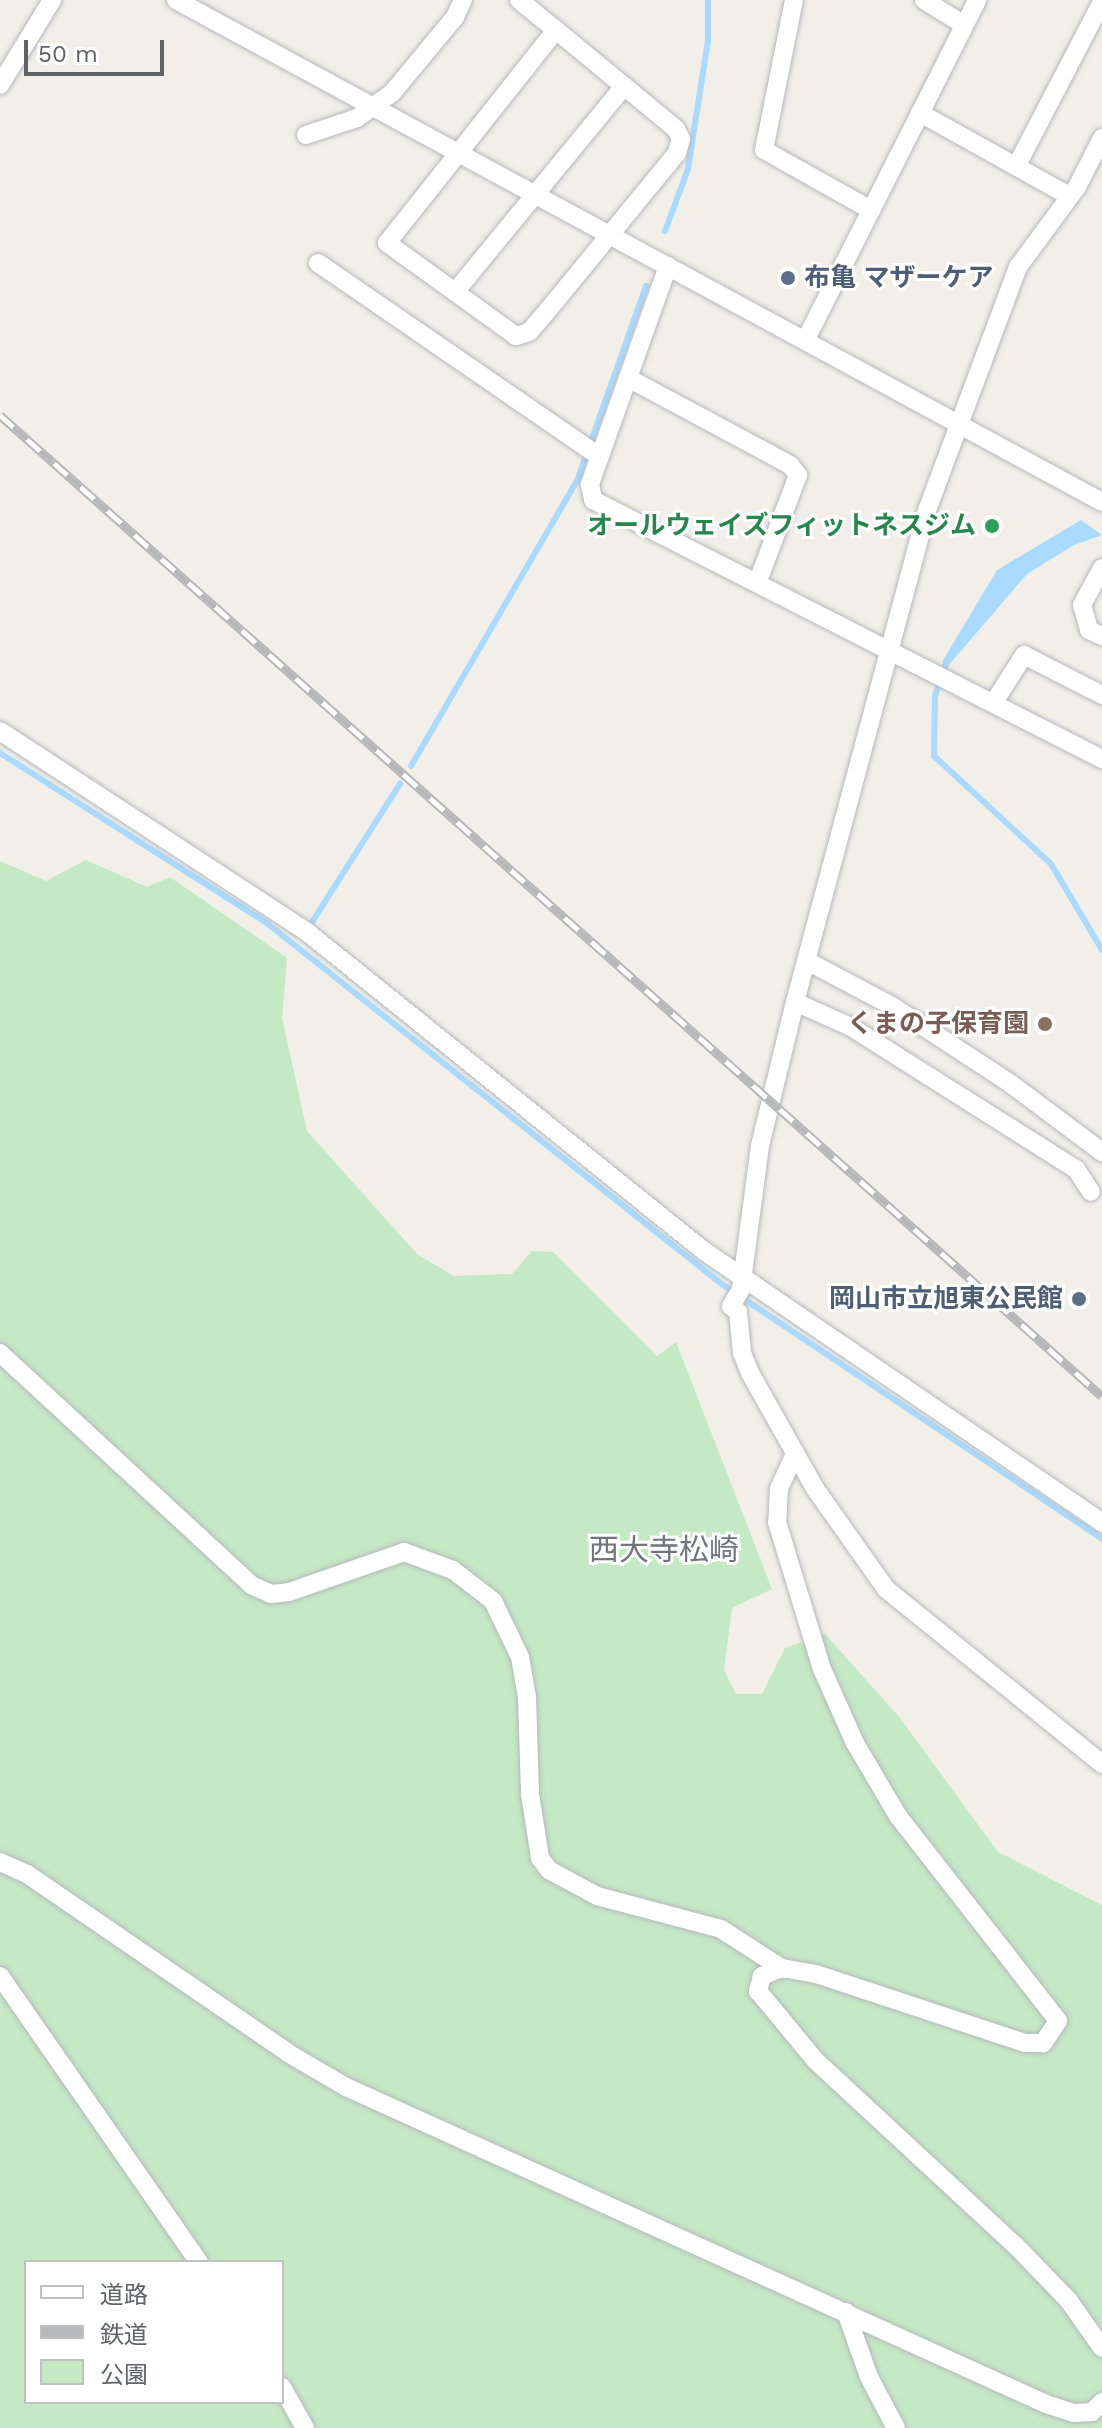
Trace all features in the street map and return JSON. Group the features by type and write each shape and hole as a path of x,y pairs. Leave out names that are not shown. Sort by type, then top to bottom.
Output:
{"street":[{"path":"0,85 52,0"},
{"path":"176,0 1102,502"},
{"path":"306,135 339,126 373,106 416,67 463,0"},
{"path":"519,0 556,30 676,129 681,139 677,153 529,332 516,336 387,243 556,30"},
{"path":"794,0 764,150 871,210"},
{"path":"924,0 964,25"},
{"path":"806,339 977,0"},
{"path":"1017,165 1102,2"},
{"path":"455,292 624,86"},
{"path":"920,113 1069,196"},
{"path":"1102,138 1069,196 1018,267 981,378 959,423 888,647 760,1146 739,1289 742,1353 795,1454 886,1589 1102,1764"},
{"path":"318,263 593,453"},
{"path":"668,266 628,378 593,453 588,491 593,500 942,674 1102,759"},
{"path":"628,378 790,465 798,475 758,581"},
{"path":"1102,568 1082,605 1089,630 1102,636"},
{"path":"994,702 1024,655 1102,695"},
{"path":"0,731 307,932 739,1289 1102,1523"},
{"path":"807,961 892,1006 1102,1152"},
{"path":"795,1002 851,1027 1076,1169 1091,1192"},
{"path":"0,1353 251,1585 271,1594 289,1592 404,1552 453,1570 493,1601 520,1657 527,1697 530,1794 540,1858 549,1870 597,1896 721,1929 783,1969 876,1992 1025,2043 1043,2043 1058,2021 898,1816 855,1743 822,1669 777,1522 779,1489 795,1454"},
{"path":"0,1862 27,1874 288,2053 346,2087 1046,2404 1074,2413 1092,2412 1102,2402"},
{"path":"783,1969 762,1976 758,1991 776,2018 1015,2245 1069,2301 1102,2348"},
{"path":"0,1976 198,2260"},
{"path":"846,2312 869,2377 896,2428"},
{"path":"284,2391 305,2428"}],"green space":[{"path":"86,860 147,887 170,877 287,958 282,1018 307,1131 417,1254 454,1276 512,1274 532,1251 553,1252 657,1356 676,1342 772,1589 732,1608 724,1670 736,1694 762,1694 785,1648 825,1634 900,1718 998,1852 1102,1905 1102,2428 0,2428 0,861 46,881"}],"water":[{"path":"1081,520 1102,535 1074,545 1027,574 948,666 942,662 997,570"}],"waterway":[{"path":"665,231 688,169 708,40 708,0"},
{"path":"411,766 577,481 646,286"},
{"path":"948,658 935,695 934,756 1051,864 1102,950"},
{"path":"0,753 268,924 723,1285 1102,1539"},
{"path":"312,922 400,784"}],"railway":[{"path":"0,415 1102,1396"}],"place":[{"name":"布亀 マザーケア","path":"788,278"},
{"name":"オールウェイズフィットネスジム","path":"992,526"},
{"name":"くまの子保育園","path":"1045,1024"},
{"name":"岡山市立旭東公民館","path":"1079,1299"}],"district":[{"name":"西大寺松崎","path":"664,1550"}]}
